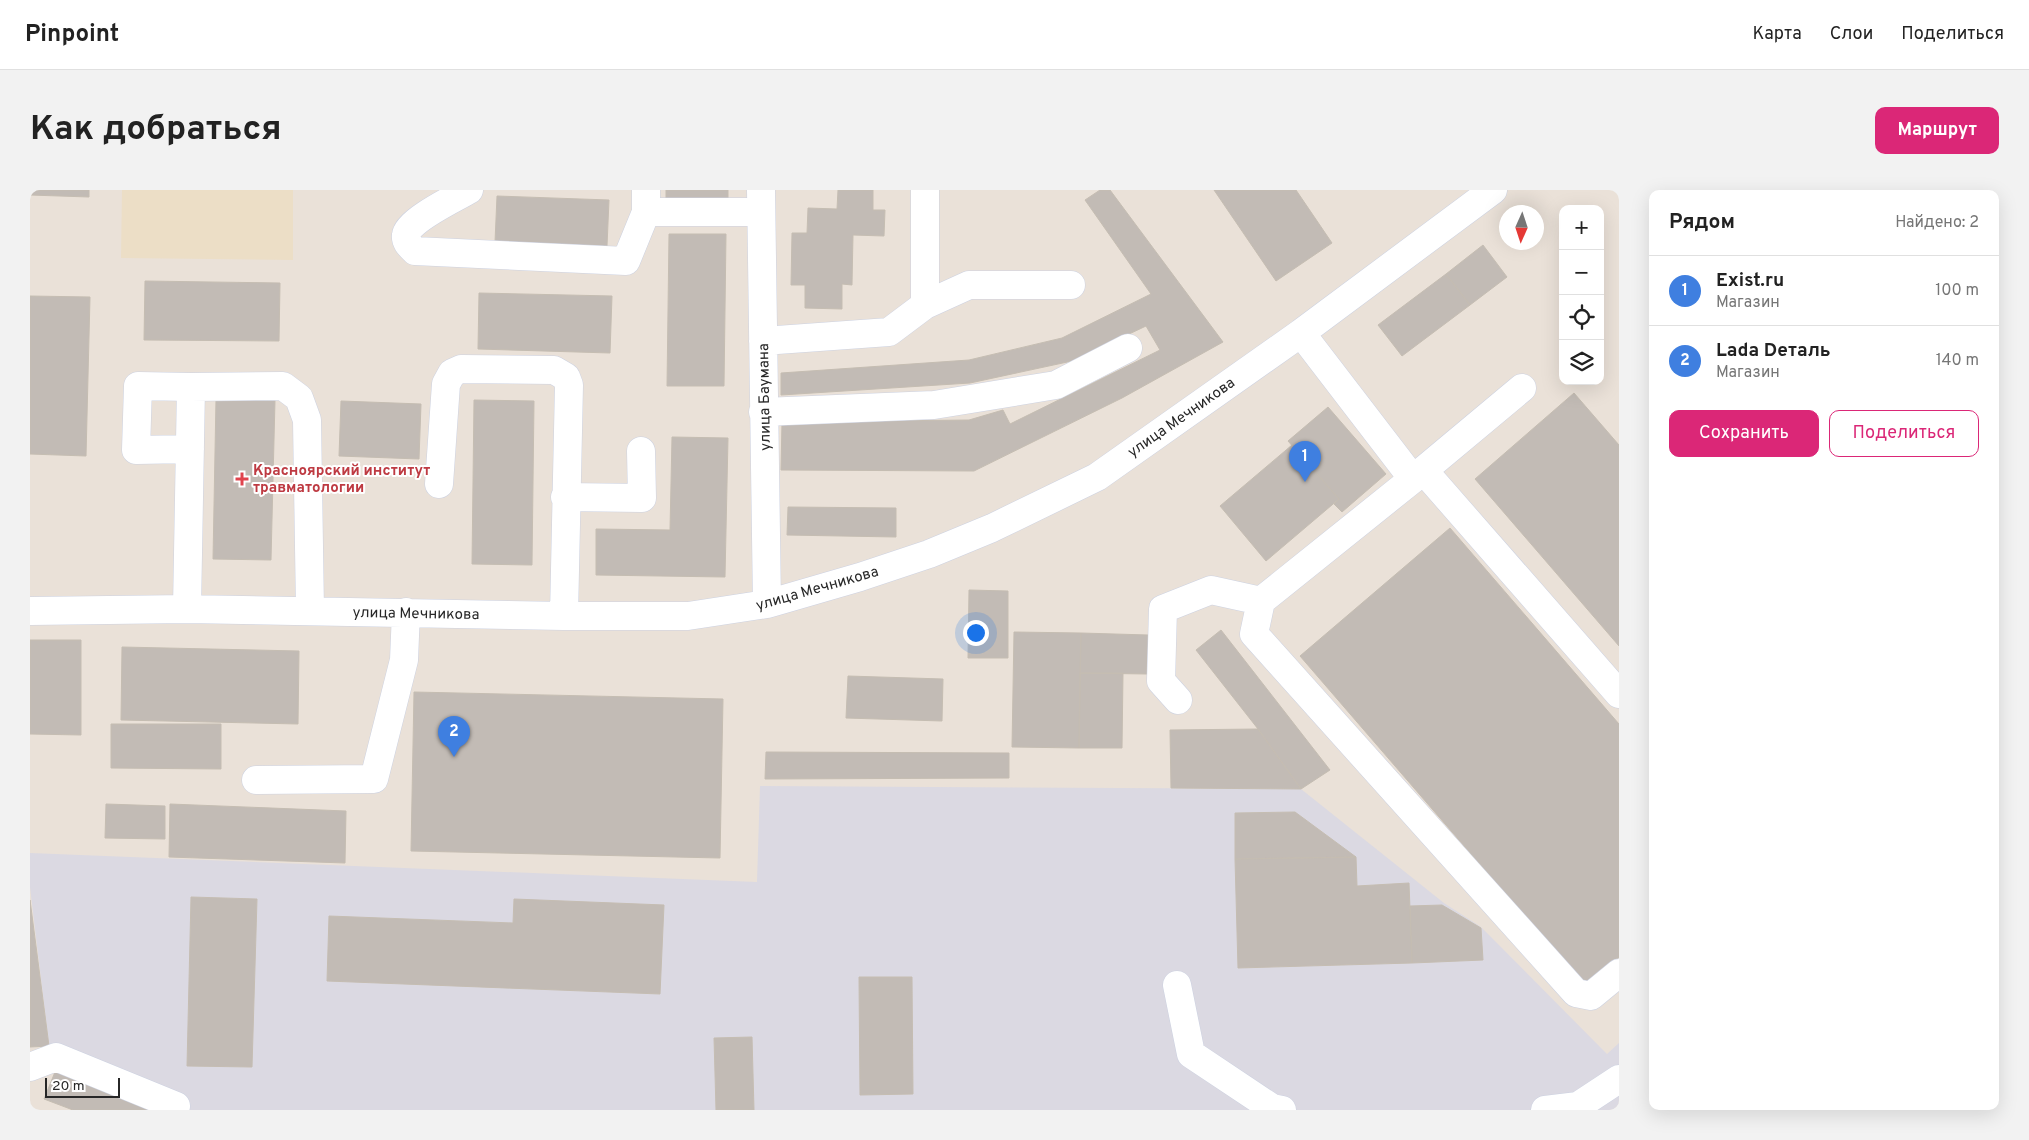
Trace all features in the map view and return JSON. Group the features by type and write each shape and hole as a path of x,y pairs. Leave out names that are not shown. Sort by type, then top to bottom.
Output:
{"street":[{"path":"470,190 412,224 406,235 407,244 415,251 626,261 646,201 761,201"},
{"path":"925,190 925,306"},
{"name":"улица Мечникова","path":"30,611 187,609 564,616 688,616 767,604 860,577 929,554 992,528 1097,477 1301,333 1493,190"},
{"name":"улица Баумана","path":"761,201 767,604"},
{"path":"763,341 889,332 925,306 969,285 1071,285"},
{"path":"1301,333 1419,475 1619,694"},
{"path":"763,412 934,405 1056,385 1128,348"},
{"path":"440,484 444,398 446,384 452,374 461,369 554,370 566,376 569,385 565,497 564,616"},
{"path":"190,449 136,450 138,386 283,386 299,398 307,420 310,610"},
{"path":"187,609 191,386"},
{"path":"1522,388 1419,475 1261,601 1254,634 1576,993 1591,996 1619,973"},
{"path":"565,497 642,498 642,451"},
{"path":"1178,700 1162,680 1163,609 1211,590 1261,601"},
{"path":"256,780 374,779 404,660 406,612"},
{"path":"1177,985 1191,1054 1272,1108 1282,1110"},
{"path":"30,1067 56,1057 176,1106"},
{"path":"1545,1110 1578,1106 1619,1079"}],"shaded area":[{"path":"122,190 293,190 293,260 121,258"},
{"path":"760,786 1301,789 1444,903 1481,927 1607,1054 1619,1043 1619,1110 186,1110 189,1102 49,1046 30,887 30,853 757,882"}],"building":[{"path":"30,190 89,190 89,197 30,195"},
{"path":"666,190 728,190 728,200 666,199"},
{"path":"838,190 873,190 873,210 885,210 884,236 853,235 852,285 842,284 842,309 805,308 805,285 791,285 792,233 807,233 808,208 837,209"},
{"path":"1100,190 1110,190 1223,342 1122,398 974,471 781,470 782,422 969,420 1003,410 1010,424 1160,350 1146,326 1072,361 970,383 781,395 781,373 969,360 1062,338 1151,294 1085,200"},
{"path":"1214,190 1296,190 1332,243 1276,281"},
{"path":"497,196 609,200 607,246 495,242"},
{"path":"669,234 726,234 724,386 667,386"},
{"path":"1483,245 1507,277 1470,305 1446,274"},
{"path":"1446,274 1470,305 1402,356 1378,325"},
{"path":"145,281 280,283 279,341 144,340"},
{"path":"479,293 612,296 610,353 478,349"},
{"path":"30,296 90,297 86,456 30,454"},
{"path":"1574,393 1619,445 1619,646 1475,479"},
{"path":"216,399 275,400 271,560 213,559"},
{"path":"474,400 534,401 532,565 472,564"},
{"path":"341,401 421,404 419,459 339,456"},
{"path":"1328,407 1386,474 1342,512 1334,504 1339,499 1288,441"},
{"path":"672,437 728,438 725,577 596,575 596,529 670,530"},
{"path":"1292,445 1339,499 1266,561 1220,506"},
{"path":"788,507 896,508 896,537 787,535"},
{"path":"1450,528 1619,724 1619,957 1585,986 1300,656"},
{"path":"969,590 1008,591 1008,658 968,658"},
{"path":"1221,630 1330,770 1301,789 1258,729 1196,650"},
{"path":"1014,632 1081,633 1079,748 1012,747"},
{"path":"1081,633 1148,635 1147,674 1080,673"},
{"path":"30,640 81,640 81,735 30,734"},
{"path":"122,647 299,651 298,724 121,720"},
{"path":"1080,673 1123,673 1122,748 1079,748"},
{"path":"848,676 943,679 942,721 846,718"},
{"path":"414,692 723,699 720,858 411,851"},
{"path":"111,724 221,724 221,769 111,768"},
{"path":"1258,729 1301,789 1171,788 1170,730"},
{"path":"766,752 1009,753 1009,778 765,779"},
{"path":"106,804 165,806 165,839 105,838"},
{"path":"170,804 346,811 345,863 169,857"},
{"path":"1295,812 1356,857 1235,859 1235,813"},
{"path":"1356,857 1357,886 1409,883 1412,963 1238,968 1235,859"},
{"path":"191,897 257,899 252,1067 187,1066"},
{"path":"514,899 664,905 660,994 327,981 329,916 513,923"},
{"path":"30,900 49,1046 30,1047"},
{"path":"1442,905 1481,928 1483,960 1412,963 1410,906"},
{"path":"859,977 912,977 913,1094 860,1095"},
{"path":"752,1037 754,1110 716,1110 714,1038"},
{"path":"55,1072 152,1110 73,1110 44,1099"}],"place":[{"name":"Красноярский институт травматологии","path":"242,479"},
{"name":"Exist.ru","path":"1305,482"},
{"name":"Lada Dеталь","path":"454,757"}]}
